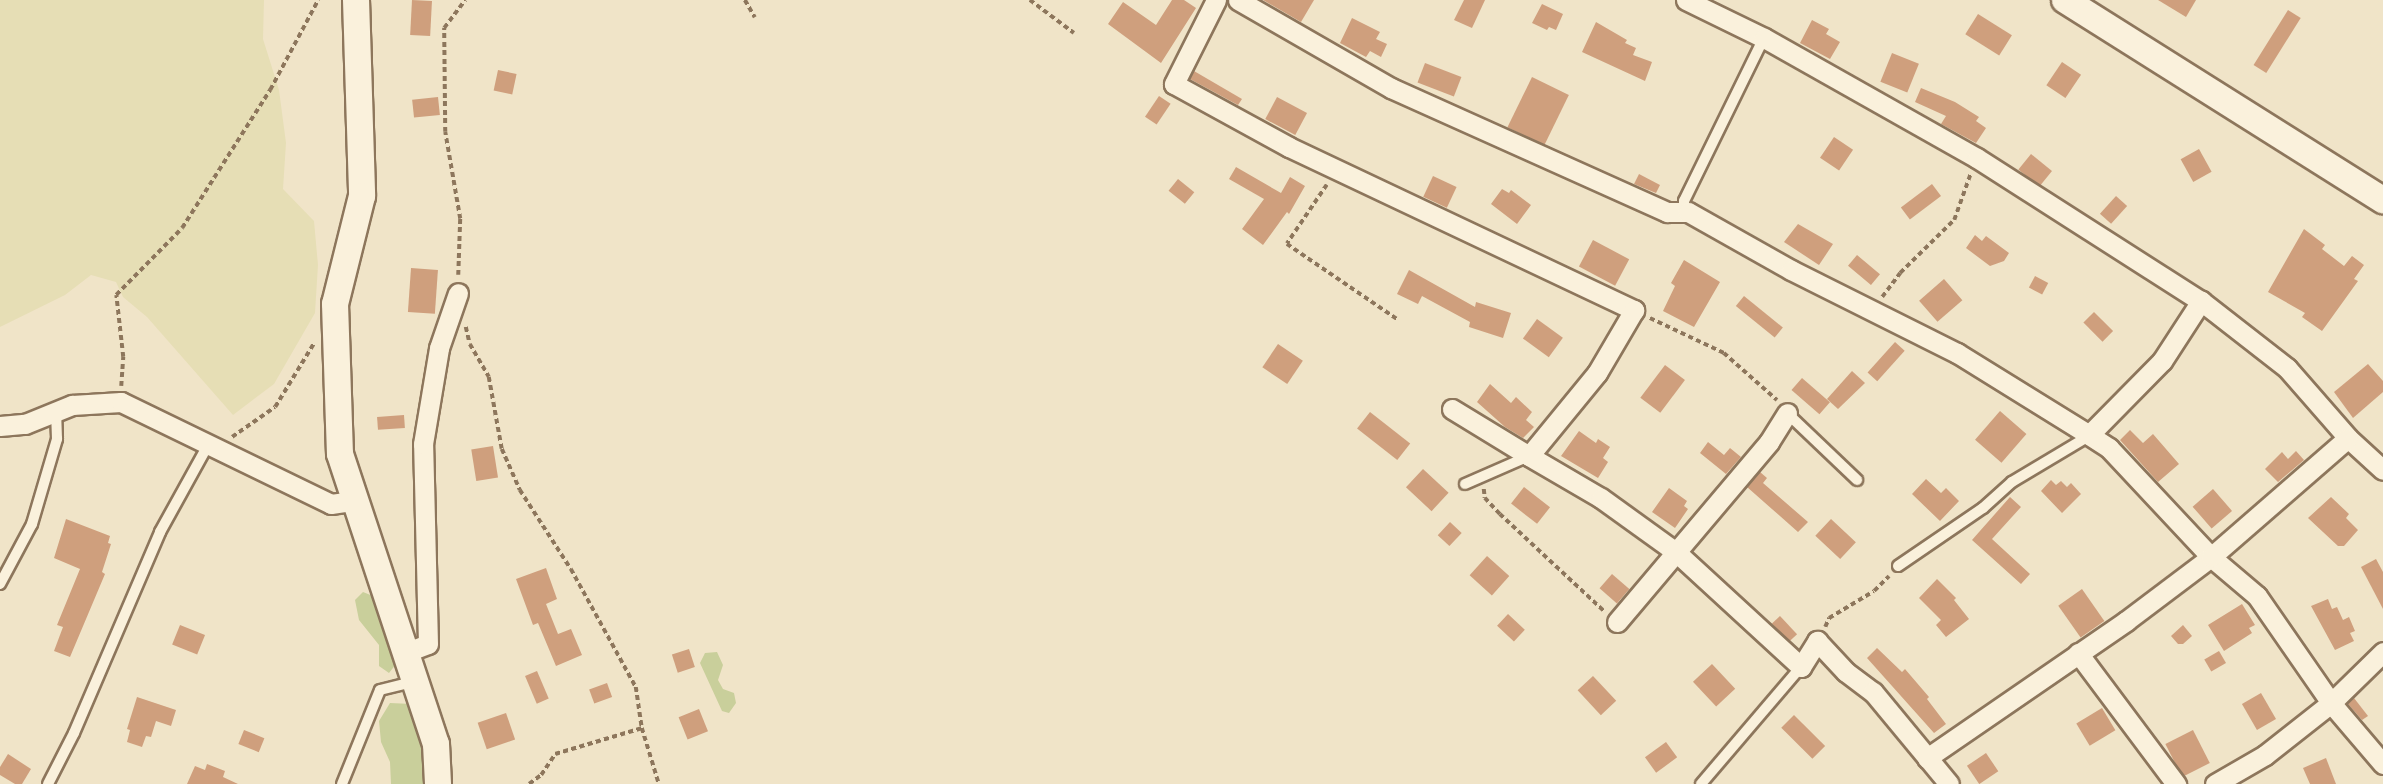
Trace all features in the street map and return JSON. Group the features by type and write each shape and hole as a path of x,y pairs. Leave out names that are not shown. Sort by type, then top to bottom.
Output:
{"street":[{"path":"356,0 362,196 335,304 340,454 353,501 407,652 436,744 438,784"},
{"path":"1216,0 1174,85 1289,147 1634,310 1597,373 1530,456"},
{"path":"1238,0 1391,88 1667,212 1684,212 1979,366 2089,435 2109,449 2211,557 2257,596 2331,703 2383,764"},
{"path":"1685,0 1764,38 1977,158 2202,301 2287,368 2348,438 2383,470"},
{"path":"2065,0 2383,200"},
{"path":"407,652 428,644 423,444 439,348 458,293"},
{"path":"2089,435 2162,361 2202,301"},
{"path":"0,426 25,424 72,405 121,402 331,504 353,501"},
{"path":"1452,409 1601,498 1676,552 1801,667 1817,641 1846,672 1873,692 1949,784"},
{"path":"1617,622 1769,442 1787,413"},
{"path":"1927,758 2211,557 2348,438"},
{"path":"2215,784 2265,755 2331,703 2383,652"},
{"path":"2078,653 2176,784"}],"lane":[{"path":"1684,212 1684,201 1764,38"},
{"path":"0,584 32,524 57,439 56,412"},
{"path":"1787,413 1857,480"},
{"path":"1898,566 1983,508 2012,482 2089,435"},
{"path":"48,784 74,733 160,532 214,447"},
{"path":"1465,484 1530,456"},
{"path":"1701,784 1801,667"},
{"path":"342,784 380,690 416,681"}],"path":[{"path":"121,402 123,357 116,295 182,228 270,90 318,0"},
{"path":"466,0 444,28 445,132 460,219 458,293 470,344 489,377 502,449 520,490 571,569 636,687 642,728 659,784"},
{"path":"745,0 755,17"},
{"path":"1030,0 1074,33"},
{"path":"1872,310 1900,273 1954,220 1977,158"},
{"path":"1339,170 1287,244 1396,318"},
{"path":"1634,310 1724,353 1771,393 1787,413"},
{"path":"214,447 275,407 317,336"},
{"path":"1482,477 1485,498 1585,596 1617,622"},
{"path":"1817,641 1829,618 1874,591 1898,566"},
{"path":"529,784 541,775 555,754 642,728"}],"shaded area":[{"path":"0,0 264,0 263,39 279,90 286,143 283,189 314,221 318,265 315,313 274,384 233,415 147,317 123,297 116,282 91,275 65,295 0,327"}],"green space":[{"path":"363,592 373,596 383,615 396,664 389,673 379,666 379,645 359,620 355,600"},
{"path":"717,652 723,665 718,680 723,689 734,693 736,703 729,713 722,711 700,663 705,653"},
{"path":"390,703 412,704 428,735 430,784 391,784 390,762 381,742 379,721"}],"building":[{"path":"412,0 432,1 430,36 410,35"},
{"path":"1172,0 1184,0 1196,8 1161,63 1108,24 1123,2 1156,25"},
{"path":"1263,0 1314,0 1301,22"},
{"path":"1464,0 1485,0 1472,28 1454,20"},
{"path":"2158,0 2196,0 2186,17"},
{"path":"1542,4 1563,14 1556,30 1549,27 1547,30 1532,23"},
{"path":"2288,10 2301,18 2266,73 2254,65"},
{"path":"1978,14 2012,35 1999,56 1965,34"},
{"path":"1352,18 1380,32 1376,39 1387,44 1381,57 1370,51 1366,57 1340,43"},
{"path":"1812,20 1829,29 1826,34 1840,42 1830,59 1800,43"},
{"path":"1596,22 1636,48 1633,55 1652,62 1645,81 1582,52"},
{"path":"1892,53 1919,64 1907,93 1880,82"},
{"path":"2062,62 2081,75 2065,98 2046,85"},
{"path":"1425,63 1461,77 1454,97 1417,83"},
{"path":"498,70 517,74 512,94 494,91"},
{"path":"1194,71 1242,99 1238,105 1190,79"},
{"path":"1532,77 1569,95 1544,145 1507,127"},
{"path":"1921,88 1955,102 1979,117 1976,121 1986,128 1976,143 1941,124 1946,116 1915,102"},
{"path":"1159,96 1171,104 1157,125 1145,117"},
{"path":"438,97 440,115 414,118 412,100"},
{"path":"1277,97 1307,113 1295,135 1265,119"},
{"path":"1834,137 1853,150 1839,171 1820,158"},
{"path":"2199,149 2212,172 2193,182 2181,159"},
{"path":"2031,154 2052,171 2039,187 2018,170"},
{"path":"1236,167 1281,193 1290,177 1305,186 1289,214 1287,212 1263,245 1242,229 1264,199 1229,179"},
{"path":"1639,174 1660,185 1656,193 1634,184"},
{"path":"1433,176 1457,187 1447,208 1423,197"},
{"path":"1178,179 1194,192 1185,204 1169,191"},
{"path":"1932,184 1941,196 1910,219 1901,207"},
{"path":"1502,189 1509,193 1511,190 1531,205 1517,224 1491,204"},
{"path":"2116,196 2127,206 2111,224 2100,214"},
{"path":"1798,224 1833,244 1819,265 1784,242"},
{"path":"2304,229 2325,245 2322,249 2344,266 2352,256 2364,265 2354,279 2358,281 2322,331 2302,317 2305,313 2268,292"},
{"path":"1975,235 1982,241 1986,236 2009,253 2004,261 1990,266 1966,248"},
{"path":"1593,240 1629,259 1615,286 1579,266"},
{"path":"1857,255 1880,274 1871,285 1848,266"},
{"path":"1684,260 1720,282 1694,327 1663,311 1675,286 1671,283"},
{"path":"411,268 438,270 435,314 408,312"},
{"path":"1409,270 1475,307 1476,302 1511,313 1503,338 1469,327 1470,322 1422,296 1418,304 1397,294"},
{"path":"2035,276 2048,283 2042,295 2029,287"},
{"path":"1944,279 1962,300 1937,322 1919,301"},
{"path":"1744,296 1783,327 1775,338 1736,306"},
{"path":"2094,312 2113,331 2102,342 2083,323"},
{"path":"1537,319 1563,338 1549,357 1523,338"},
{"path":"1895,342 1905,351 1877,381 1868,372"},
{"path":"1278,344 1303,361 1287,384 1262,367"},
{"path":"2368,364 2383,381 2383,392 2353,418 2334,392"},
{"path":"1665,365 1685,380 1660,413 1640,398"},
{"path":"1852,371 1865,383 1838,409 1827,399"},
{"path":"1802,378 1830,402 1819,414 1792,390"},
{"path":"1490,384 1511,403 1516,397 1532,412 1526,420 1534,427 1523,438 1505,427 1477,402"},
{"path":"2000,411 2026,434 2001,463 1975,440"},
{"path":"1370,412 1410,443 1397,460 1357,429"},
{"path":"404,415 405,428 378,430 377,417"},
{"path":"2130,430 2143,443 2153,434 2179,464 2158,482 2120,440"},
{"path":"1579,431 1596,443 1598,439 1610,447 1603,458 1608,462 1598,478 1561,456"},
{"path":"1708,442 1724,455 1730,448 1741,457 1726,474 1700,453"},
{"path":"493,446 498,478 476,481 471,449"},
{"path":"2296,451 2304,460 2278,482 2265,469 2282,452 2288,459"},
{"path":"1423,469 1449,493 1432,511 1406,487"},
{"path":"1760,472 1767,478 1763,483 1808,522 1798,532 1747,487"},
{"path":"1926,479 1941,493 1946,488 1959,501 1940,521 1912,494"},
{"path":"2051,480 2056,485 2061,481 2067,487 2071,483 2081,494 2062,513 2041,491"},
{"path":"1524,487 1550,507 1537,524 1511,504"},
{"path":"1669,488 1687,501 1684,506 1688,509 1675,528 1652,512"},
{"path":"2213,489 2232,511 2212,529 2193,507"},
{"path":"2010,497 2021,507 1992,539 2030,574 2021,584 1972,540"},
{"path":"2331,497 2349,514 2346,518 2358,530 2344,546 2338,546 2308,518"},
{"path":"66,519 110,536 108,543 111,544 102,572 105,574 70,657 54,651 63,627 57,625 80,569 54,558"},
{"path":"1831,519 1856,542 1840,559 1815,536"},
{"path":"1450,522 1462,533 1449,546 1438,535"},
{"path":"1487,556 1509,576 1492,595 1470,575"},
{"path":"2376,559 2383,572 2383,609 2361,567"},
{"path":"546,568 557,599 546,604 558,634 571,629 582,655 556,666 538,623 533,625 516,579"},
{"path":"1612,574 1629,589 1617,603 1600,588"},
{"path":"1937,579 1956,598 1954,600 1969,619 1946,637 1936,625 1941,620 1919,598"},
{"path":"2082,589 2104,621 2081,638 2058,606"},
{"path":"2328,599 2332,609 2337,607 2343,620 2349,617 2355,631 2350,633 2354,641 2335,650 2311,606"},
{"path":"2242,604 2255,625 2249,628 2252,633 2224,651 2208,625"},
{"path":"1508,614 1525,630 1514,641 1497,626"},
{"path":"1780,616 1797,634 1789,642 1772,624"},
{"path":"180,625 205,635 197,655 172,644"},
{"path":"2183,625 2192,636 2183,644 2178,644 2171,636"},
{"path":"1877,648 1902,672 1905,669 1929,697 1927,699 1946,724 1934,733 1867,658"},
{"path":"689,649 695,667 678,673 672,655"},
{"path":"2219,651 2226,663 2211,672 2204,660"},
{"path":"1712,664 1735,689 1716,707 1693,682"},
{"path":"537,671 549,699 537,704 525,676"},
{"path":"1593,676 1616,701 1601,715 1578,690"},
{"path":"607,683 612,697 594,704 589,689"},
{"path":"2261,693 2276,719 2257,730 2242,704"},
{"path":"137,697 176,710 171,726 156,721 151,737 146,736 142,747 127,742 130,730 127,729"},
{"path":"2354,698 2368,716 2362,720 2348,704"},
{"path":"2102,708 2115,730 2090,746 2076,723"},
{"path":"699,709 708,731 688,739 679,717"},
{"path":"506,713 515,739 487,749 478,723"},
{"path":"1794,715 1825,746 1812,759 1781,728"},
{"path":"244,730 264,738 259,752 238,744"},
{"path":"2193,730 2210,763 2182,777 2165,744"},
{"path":"1666,742 1677,757 1656,773 1645,757"},
{"path":"1986,753 1998,771 1979,784 1967,766"},
{"path":"8,754 31,769 22,784 15,784 0,775 0,767"},
{"path":"2326,758 2336,784 2310,784 2303,768"},
{"path":"207,764 225,771 223,777 238,784 187,784 195,766 205,770"}]}
